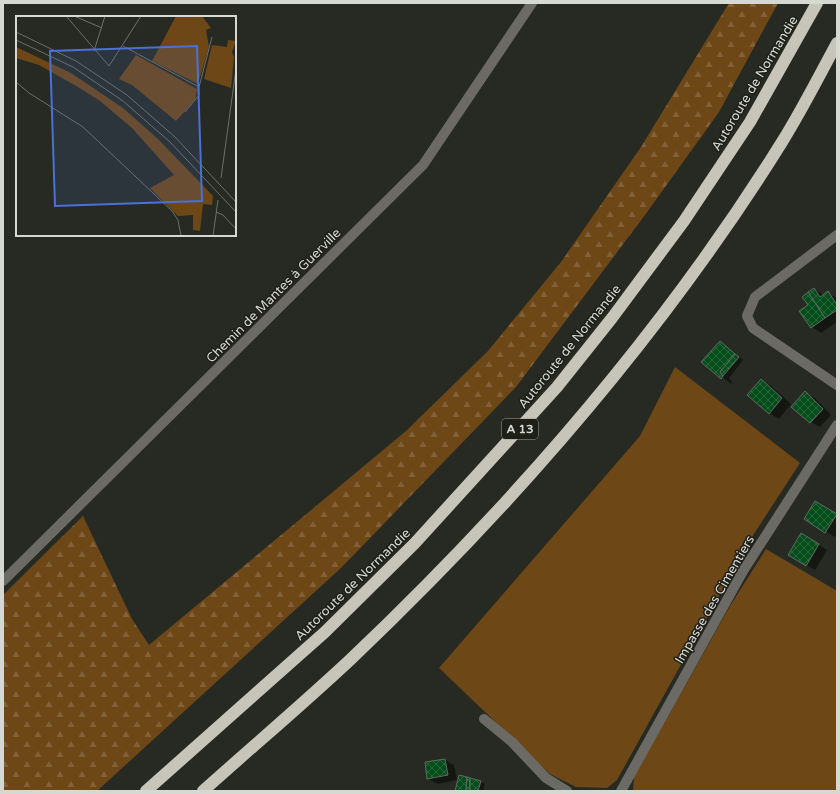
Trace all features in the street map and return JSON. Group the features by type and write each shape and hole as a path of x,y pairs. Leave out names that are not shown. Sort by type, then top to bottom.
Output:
{"highway":[{"name":"Autoroute de Normandie","path":"146,791 324,632 415,543 557,387 612,318 684,221 750,122 817,3"},
{"name":"A 13","path":"203,791 350,660 434,577 526,480 586,410 643,340 715,242 782,142 837,43"}],"street":[{"name":"Chemin de Mantes à Guerville","path":"3,581 423,165 532,3"},
{"path":"836,238 755,297 747,316 753,328 837,385"},
{"name":"Impasse des Cimentiers","path":"621,791 742,571 837,425"},
{"path":"484,719 512,742 546,778 567,791"}],"green space":[{"path":"729,3 778,3 719,112 645,215 516,387 342,567 97,791 3,791 3,595 83,516 132,619 149,645 406,431 488,351 561,262 641,147"},
{"path":"675,367 800,463 750,540 617,780 607,788 576,787 550,774 439,668 640,436"},
{"path":"766,549 837,591 837,791 633,791 634,777 730,606"}],"building":[{"path":"814,288 820,297 828,291 837,305 837,310 825,318 808,292"},
{"path":"808,292 825,318 811,328 799,311 808,305 802,297"},
{"path":"720,341 735,354 720,372 723,376 721,379 701,362"},
{"path":"735,354 739,357 723,376 720,372"},
{"path":"761,379 782,398 769,414 747,395"},
{"path":"805,391 823,409 810,423 791,407"},
{"path":"815,501 837,514 825,533 804,519"},
{"path":"801,533 819,544 806,566 788,555"},
{"path":"445,759 448,775 427,779 425,762"},
{"path":"459,775 467,777 466,791 455,791"},
{"path":"467,777 470,778 470,791 466,791"},
{"path":"470,778 481,781 478,791 470,791"}]}
